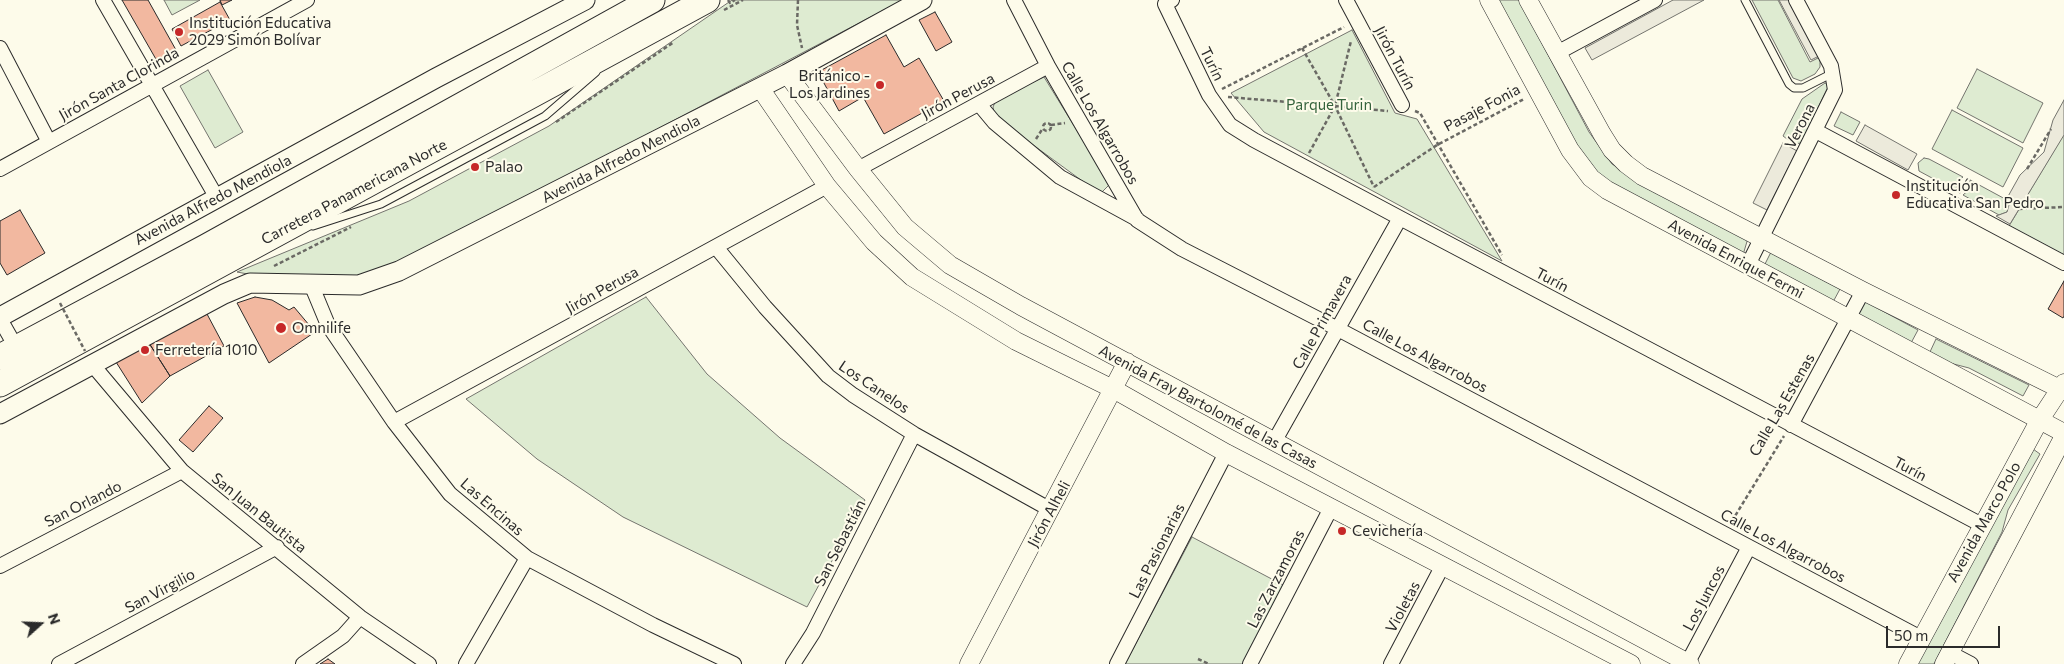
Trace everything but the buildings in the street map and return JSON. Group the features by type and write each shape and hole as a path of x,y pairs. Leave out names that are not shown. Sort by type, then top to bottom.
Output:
{"highway":[{"name":"Carretera Panamericana Norte","path":"8,353 206,247 652,0"},
{"name":"Carretera Panamericana Norte","path":"0,384 631,42 722,1"}],"main road":[{"name":"Avenida Alfredo Mendiola","path":"0,318 217,198 585,0"},
{"name":"Avenida Alfredo Mendiola","path":"88,357 250,283 359,285 399,271 760,88 922,0"},
{"path":"0,414 88,357"}],"street":[{"path":"103,0 217,198"},
{"name":"Jirón Santa Clorinda","path":"0,169 307,0"},
{"name":"Calle Los Algarrobos","path":"1014,0 1048,66 1137,220 1182,249 1336,328 1921,638"},
{"name":"Jirón Turín","path":"1346,0 1401,110"},
{"name":"Avenida Enrique Fermi","path":"1489,0 1570,150 1591,178 1607,190 2064,434"},
{"name":"Avenida Enrique Fermi","path":"1528,0 1612,150 1642,176 1863,291 2063,388"},
{"path":"1557,53 1655,0"},
{"name":"Verona","path":"1748,265 1834,95 1836,85 1833,72 1796,0"},
{"name":"Turín","path":"1169,2 1209,95 1230,124 1400,218 1982,525"},
{"path":"0,48 49,142"},
{"name":"Jirón Perusa","path":"858,169 1048,66"},
{"name":"Avenida Fray Bartolomé de las Casas","path":"787,74 858,169 905,227 950,265 1021,306 1688,664"},
{"name":"Avenida Fray Bartolomé de las Casas","path":"760,88 827,186 874,242 912,277 1016,341 1114,390 1226,453 1632,664"},
{"path":"979,104 994,122 1060,177 1137,220"},
{"path":"1816,130 2064,263"},
{"name":"Jirón Perusa","path":"394,422 827,186"},
{"name":"Calle Primavera","path":"1274,442 1336,328 1400,218"},
{"name":"Los Canelos","path":"716,247 765,307 828,376 853,395 914,434 1051,510"},
{"name":"Las Encinas","path":"311,284 328,325 394,422 450,494 527,558 653,625 734,664"},
{"name":"Calle Las Estenas","path":"1791,424 1863,291"},
{"path":"0,318 8,353"},
{"name":"San Juan Bautista","path":"88,357 182,471 360,617 429,664"},
{"name":"Jirón Alheli","path":"969,664 1127,362"},
{"name":"Avenida Marco Polo","path":"1908,664 2039,421 2063,388"},
{"name":"San Sebastián","path":"793,664 813,633 914,434"},
{"name":"Avenida Marco Polo","path":"1947,659 2064,434"},
{"name":"Las Pasionarias","path":"1117,664 1226,453"},
{"name":"San Orlando","path":"0,566 182,471"},
{"name":"Las Zarzamoras","path":"1250,664 1331,508"},
{"name":"Los Juncos","path":"1688,664 1749,546"},
{"name":"San Virgilio","path":"59,664 277,547"},
{"path":"466,664 527,558"},
{"name":"Violetas","path":"1391,664 1443,565"},
{"path":"303,664 343,636 360,617"},
{"path":"1947,659 1971,664"}],"lane":[{"path":"1745,0 1789,84 1794,88 1803,88 1833,72"}],"path":[{"path":"722,1 735,0"},
{"path":"798,0 797,25 803,52"},
{"path":"1209,95 1357,21"},
{"path":"1302,165 1335,106 1357,21"},
{"path":"1302,48 1335,106 1386,210"},
{"name":"Pasaje Fonia","path":"1374,187 1437,145 1538,91"},
{"path":"1209,95 1420,113"},
{"path":"1401,110 1420,113"},
{"path":"1420,113 1502,255"},
{"path":"2027,169 2051,129"},
{"path":"2039,148 2044,152"},
{"path":"1958,196 1968,176"},
{"path":"2019,209 2064,207"},
{"path":"60,303 88,357"},
{"name":"Calle Las Estenas","path":"1725,534 1791,424"},
{"path":"1198,659 1209,664"}],"green space":[{"path":"164,0 200,0 172,15"},
{"path":"732,0 903,0 646,135 456,240 378,271 355,276 253,275 237,272 409,201 549,126"},
{"path":"1496,0 1519,0 1589,132 1612,164 1643,183 1748,238 1743,255 1602,178 1579,153"},
{"path":"1752,0 1778,0 1810,62 1820,57 1820,67 1815,74 1801,81 1793,78"},
{"name":"Parque Turin","path":"1352,30 1395,113 1417,119 1502,261 1264,132 1231,93"},
{"path":"1977,69 2043,103 2023,143 1957,108"},
{"path":"208,70 243,132 215,148 180,86"},
{"path":"1044,77 1110,184 1100,194 995,117 993,107 996,100"},
{"path":"1825,83 1829,85 1801,143 1794,144 1783,136 1802,99"},
{"path":"1952,110 2023,148 2003,187 1932,149"},
{"path":"1841,112 1860,122 1853,135 1834,126"},
{"path":"2064,134 2064,255 2009,226"},
{"path":"1924,158 1963,177 1957,182 1956,191 1919,171 1918,163"},
{"path":"1970,180 2007,200 2009,208 2007,212 1999,215 1963,195 1970,189"},
{"path":"1771,252 1840,289 1833,302 1764,266"},
{"path":"646,297 707,374 780,438 865,500 807,607 623,517 537,459 466,399"},
{"path":"1864,301 1918,330 1911,343 1857,315"},
{"path":"1936,339 2029,385 2023,396 1969,368 1946,362 1929,354"},
{"path":"2033,449 2040,454 2008,510 2002,532 1934,664 1916,664"},
{"path":"1192,537 1285,586 1244,664 1125,664"}],"shaded area":[{"path":"1673,0 1704,0 1592,60 1585,48"},
{"path":"1779,0 1790,0 1819,56 1811,60"},
{"path":"2064,100 2064,135 2010,224 1996,216 2007,212 2009,205 2006,200 2020,175 2044,152 2053,120"},
{"path":"1865,125 1917,154 1908,170 1856,141"},
{"path":"1783,143 1797,151 1767,210 1753,203"}],"place":[{"name":"Institución Educativa 2029 Simón Bolívar","path":"179,32"},
{"name":"Británico - Los Jardines","path":"880,85"},
{"name":"Palao","path":"475,167"},
{"name":"Institución Educativa San Pedro","path":"1896,195"},
{"name":"Omnilife","path":"281,328"},
{"name":"Ferretería 1010","path":"145,350"},
{"name":"Cevichería","path":"1342,531"}]}
